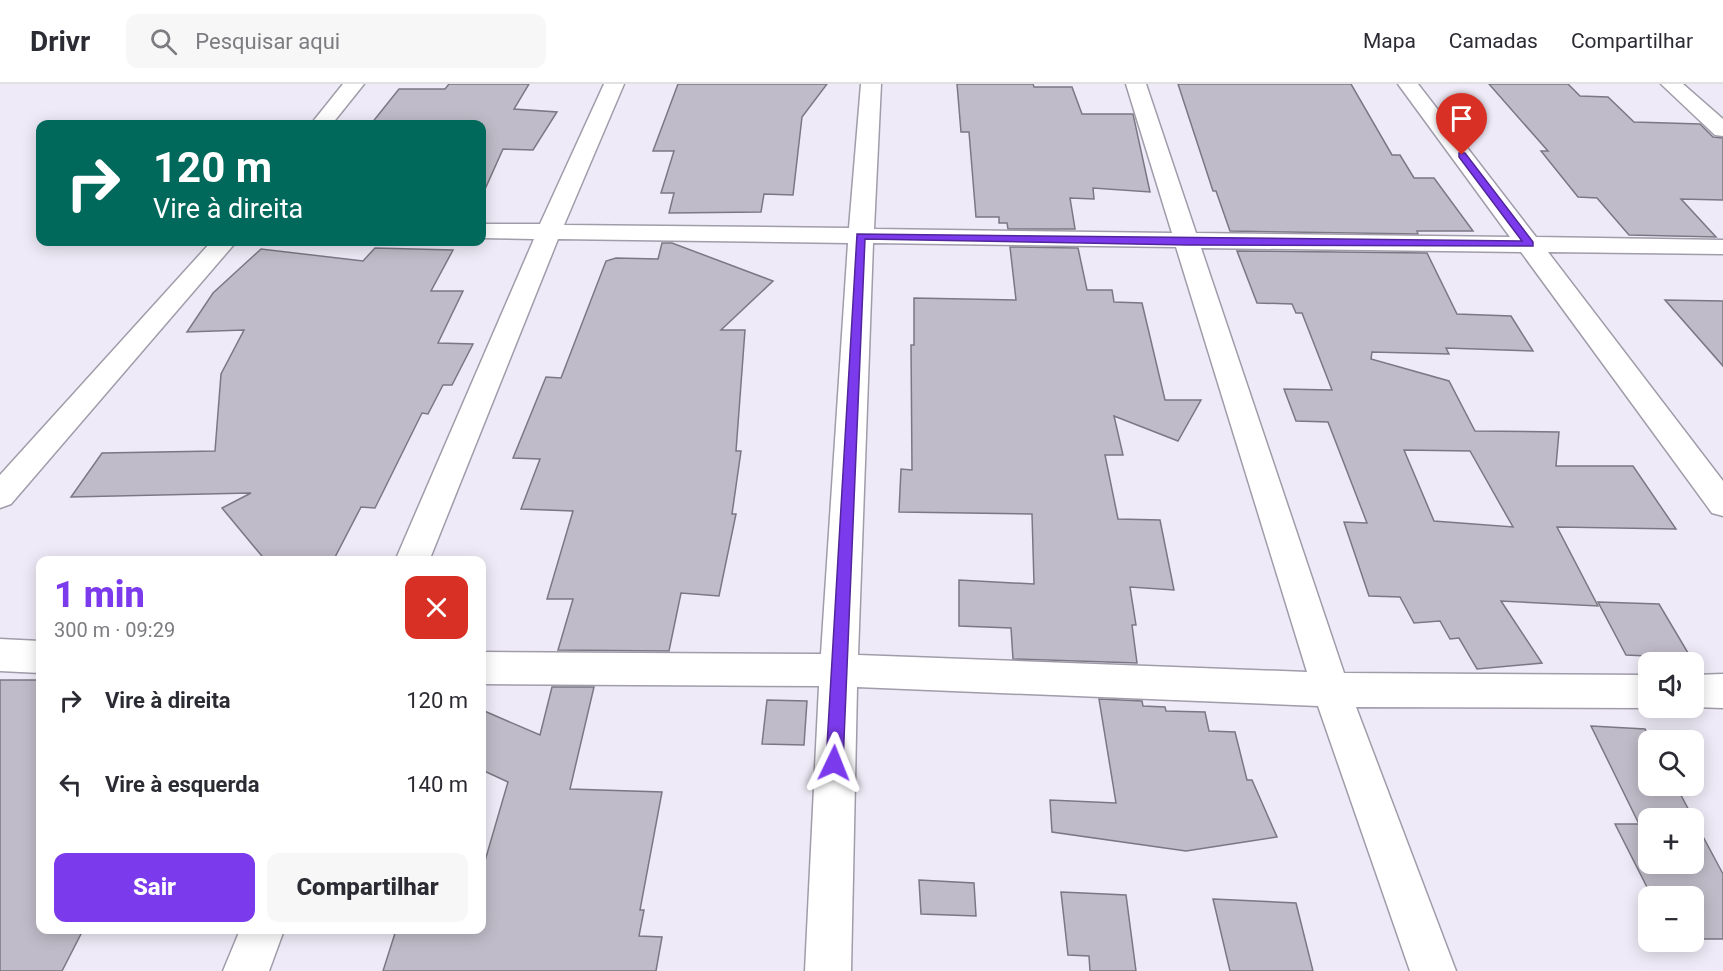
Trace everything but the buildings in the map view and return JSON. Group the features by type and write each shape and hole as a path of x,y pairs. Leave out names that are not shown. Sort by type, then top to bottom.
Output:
{"street":[{"path":"324,120 354,84"},
{"path":"414,556 548,234 614,84"},
{"path":"828,971 837,670 860,236 871,84"},
{"path":"1136,84 1330,690 1433,971"},
{"path":"1408,84 1723,504"},
{"path":"1671,84 1723,130"},
{"path":"486,231 548,234 1723,248"},
{"path":"0,496 220,246"},
{"path":"0,655 36,657"},
{"path":"486,668 837,670 1330,690 1638,691"},
{"path":"1704,691 1723,691"},
{"path":"246,971 260,934"}],"route":[{"path":"834,763 860,236 1187,242 1530,244 1462,155"}]}
